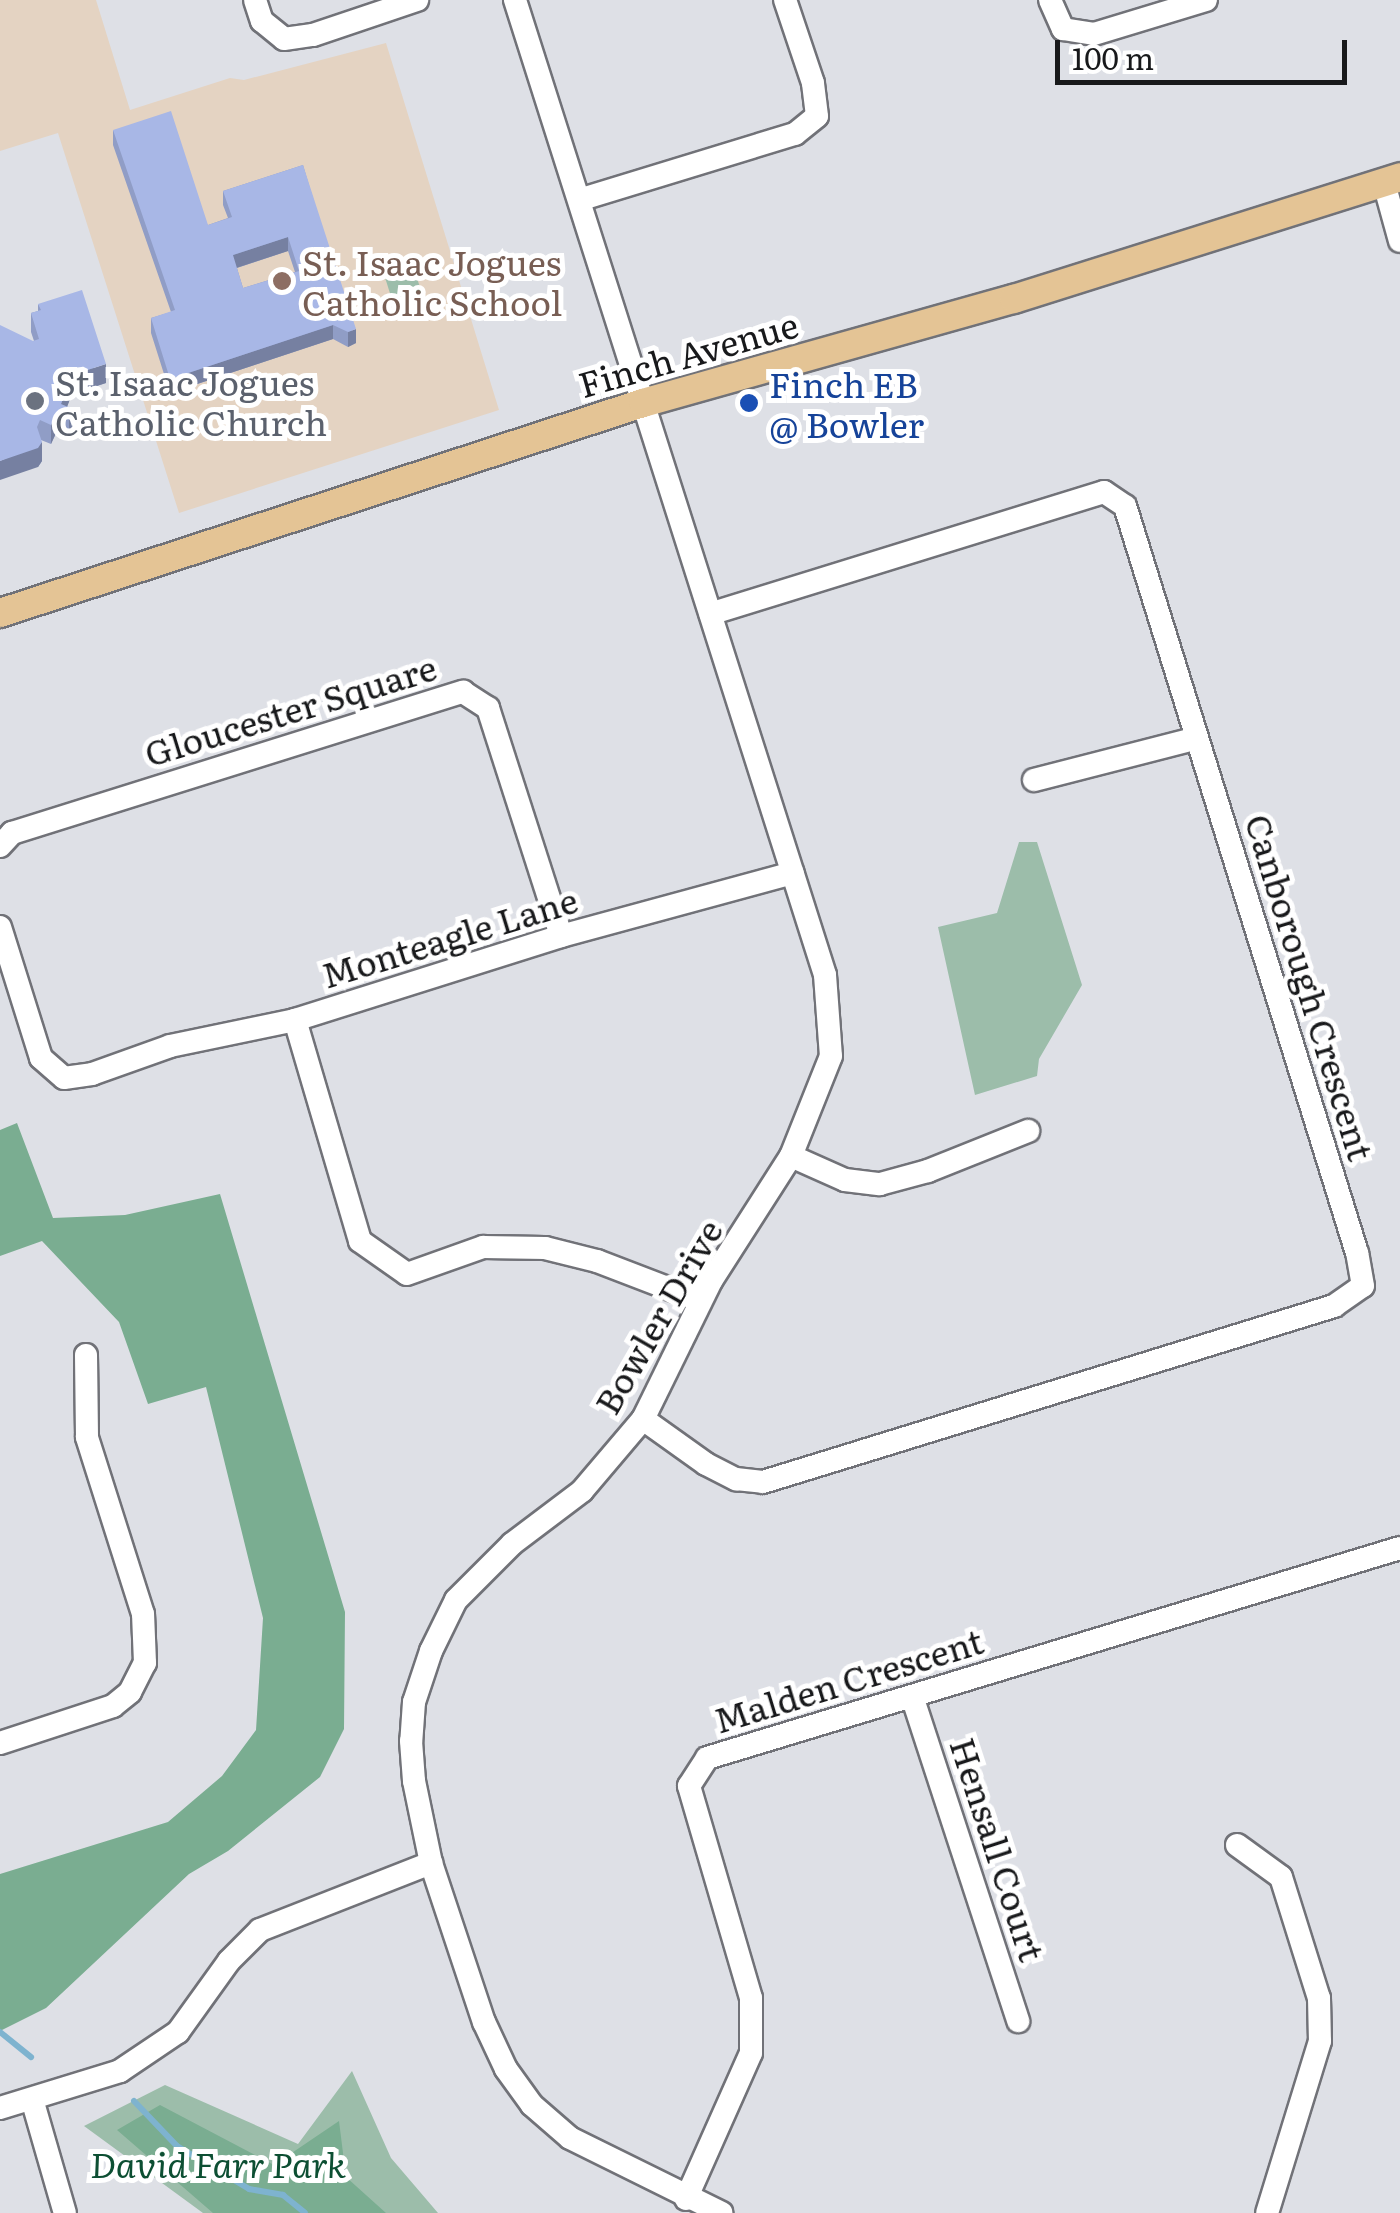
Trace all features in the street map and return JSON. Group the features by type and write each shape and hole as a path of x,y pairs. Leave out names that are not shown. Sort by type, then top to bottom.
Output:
{"main road":[{"name":"Finch Avenue","path":"0,613 643,403 1014,299 1392,180"}],"street":[{"path":"255,0 262,20 284,39 313,35 417,0"},
{"name":"Bowler Drive","path":"515,0 582,199 825,976 831,1056 791,1156 701,1301 644,1418 582,1492 512,1544 456,1600 431,1651 414,1702 411,1741 432,1862 484,2022 506,2070 532,2106 570,2138 722,2213"},
{"path":"582,199 795,134 817,116 813,84 785,0"},
{"path":"1050,0 1063,29 1094,34 1206,0"},
{"path":"1392,180 1400,240"},
{"name":"Canborough Crescent","path":"644,1418 706,1464 736,1479 763,1482 1334,1306 1363,1286 1357,1253 1125,506 1104,492 711,614"},
{"name":"Gloucester Square","path":"0,846 12,833 463,692 488,708 561,936"},
{"path":"1034,780 1197,738"},
{"name":"Monteagle Lane","path":"701,1301 597,1261 544,1248 483,1246 407,1274 360,1241 296,1020 561,936 793,873"},
{"path":"0,927 41,1058 64,1078 92,1074 170,1046 296,1020"},
{"path":"791,1156 845,1180 880,1184 928,1171 1028,1131"},
{"path":"0,1742 113,1706 130,1692 146,1663 143,1614 87,1437 86,1354"},
{"name":"Malden Crescent","path":"686,2198 751,2053 751,1998 689,1786 707,1758 913,1699 1400,1548"},
{"name":"Hensall Court","path":"913,1699 1018,2022"},
{"path":"1237,1845 1281,1877 1319,1998 1320,2041 1267,2213"},
{"path":"0,2108 120,2071 178,2032 228,1961 260,1930 432,1862"},
{"path":"32,2099 65,2213"}],"shaded area":[{"name":"St. Isaac Jogues Catholic School","path":"0,0 96,0 130,110 230,78 244,80 386,43 499,410 179,513 58,133 0,151"}],"green space":[{"path":"410,256 424,300 395,309 381,265"},
{"path":"1019,842 1037,842 1082,985 1039,1059 1037,1076 975,1095 938,927 997,913"},
{"path":"17,1123 53,1218 125,1215 220,1194 345,1612 344,1729 320,1777 228,1851 189,1874 46,2008 0,2031 0,1874 168,1822 222,1776 256,1730 263,1618 206,1387 148,1404 119,1322 42,1241 0,1256 0,1130"},
{"name":"David Farr Park","path":"352,2071 391,2158 438,2213 203,2213 84,2126 165,2085 298,2144"},
{"path":"160,2105 274,2165 339,2121 346,2177 386,2213 213,2213 117,2130"}],"building":[{"path":"171,111 208,225 232,217 223,191 303,165 356,329 348,332 333,325 170,379 151,318 175,310 113,130","holes":["288,237 299,271 243,288 233,255"]},
{"name":"St. Isaac Jogues Catholic Church","path":"82,290 106,364 72,375 61,404 73,409 69,418 57,412 51,425 40,420 37,427 42,442 38,448 0,461 0,325 33,341 39,339 31,313 41,310 38,304"}],"waterway":[{"path":"0,2032 31,2057"},
{"path":"134,2101 177,2146 249,2189 283,2195 305,2213"}],"place":[{"name":"St. Isaac Jogues Catholic School","path":"282,281"},
{"name":"St. Isaac Jogues Catholic Church","path":"35,401"},
{"name":"Finch EB @ Bowler","path":"749,403"}]}
